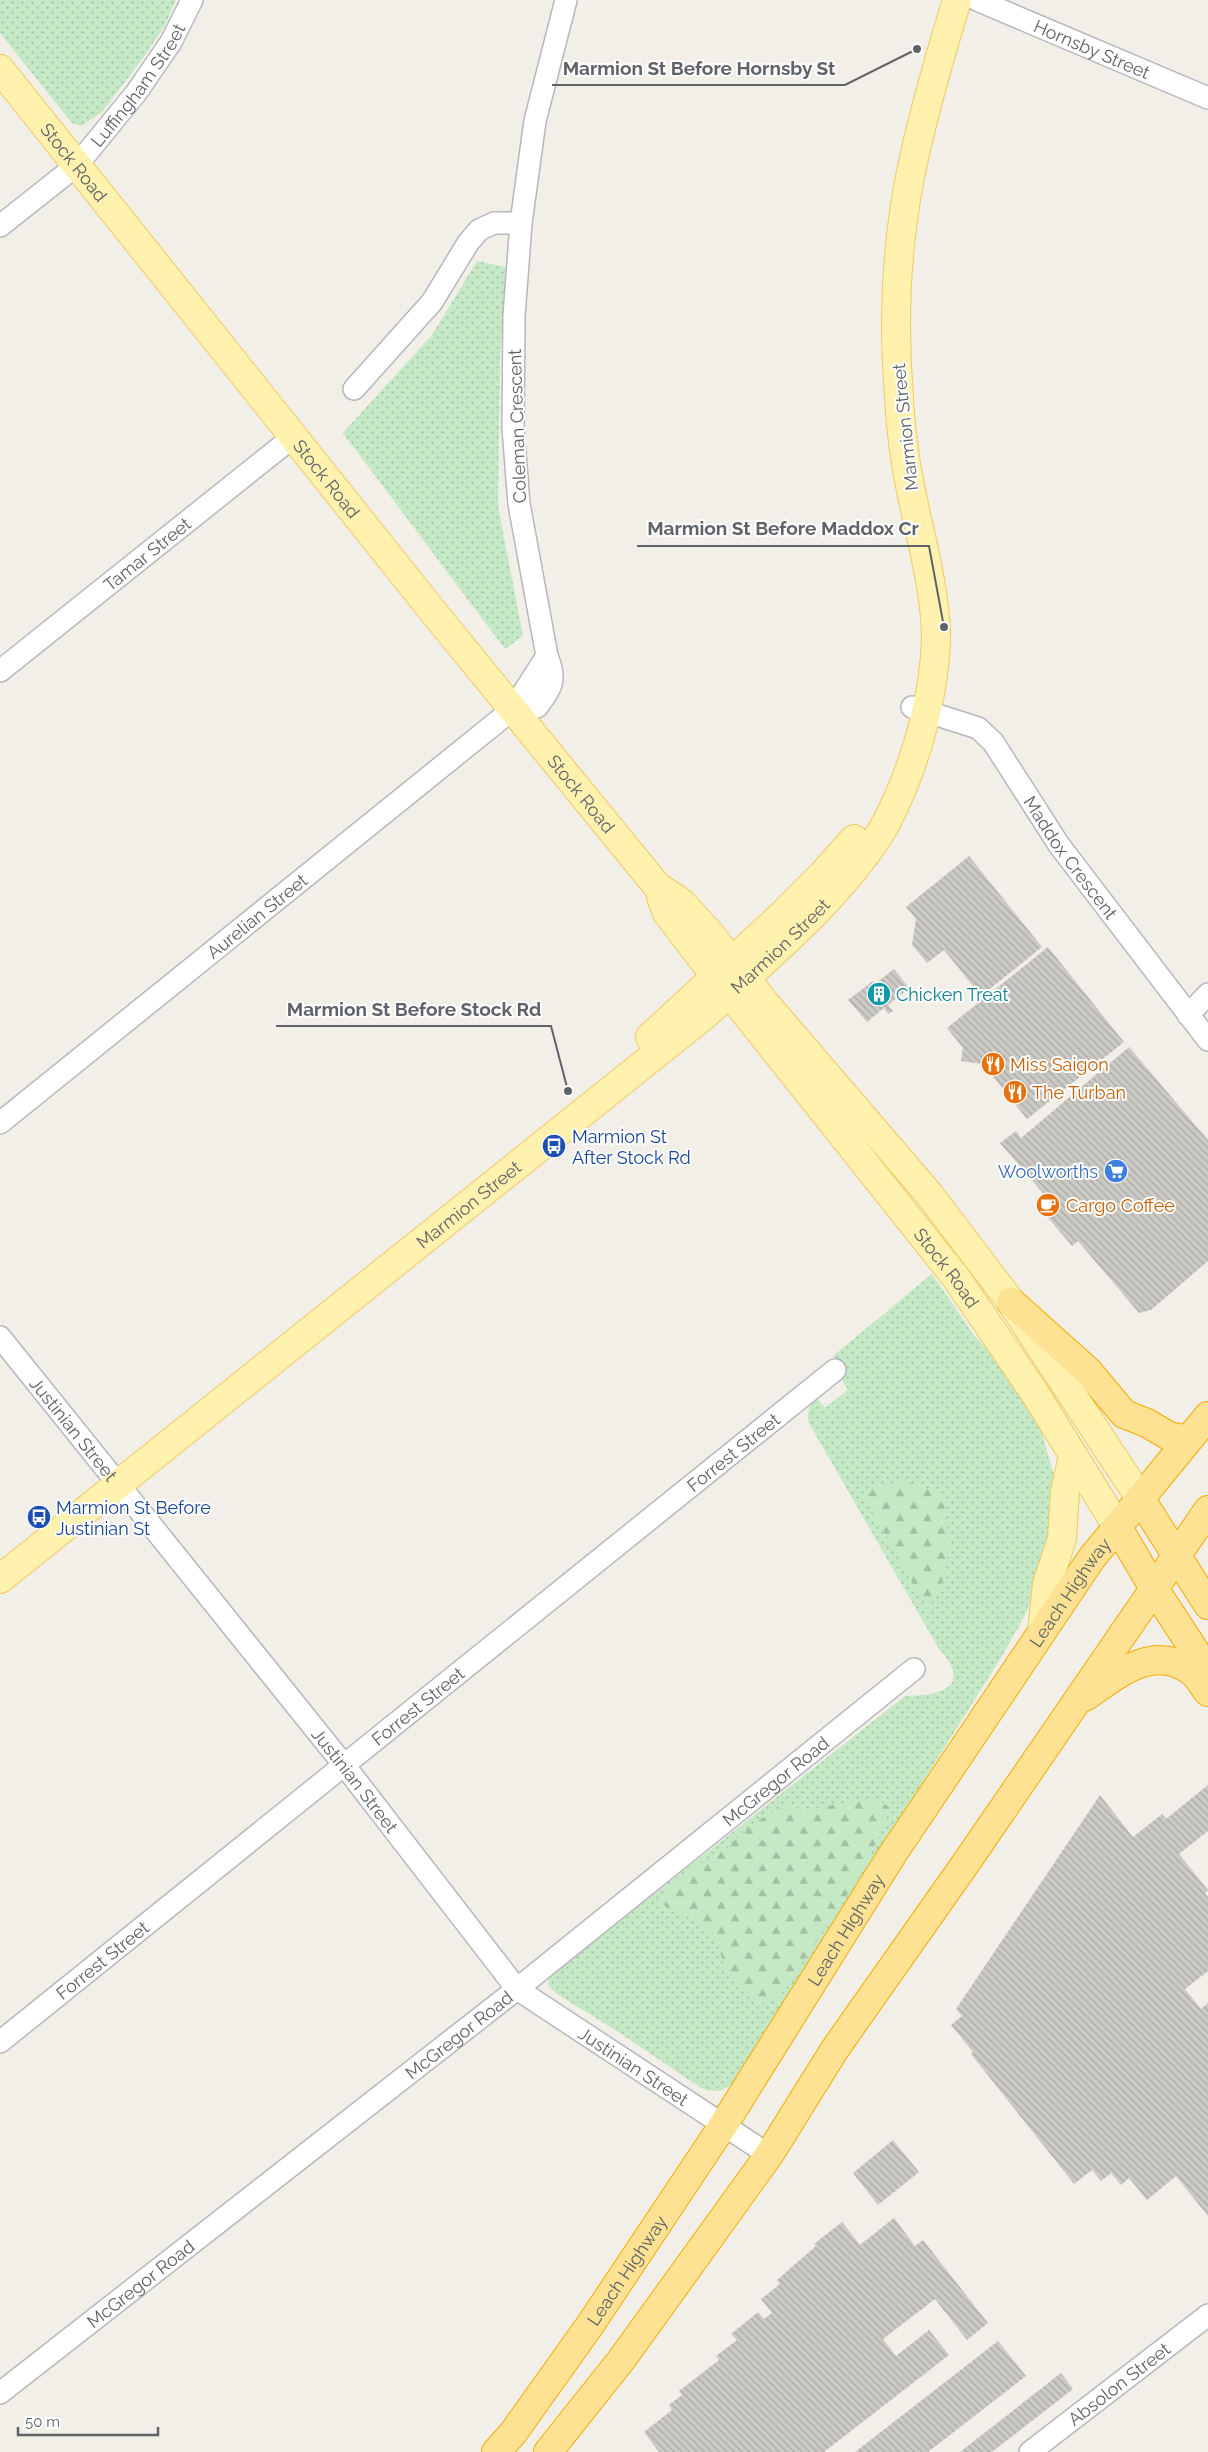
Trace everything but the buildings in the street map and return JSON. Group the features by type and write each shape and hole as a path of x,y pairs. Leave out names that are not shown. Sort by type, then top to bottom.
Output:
{"highway":[{"path":"1011,1302 1088,1371 1124,1414 1147,1423 1169,1436 1187,1440"},
{"name":"Leach Highway","path":"496,2452 514,2433 590,2325 724,2124 892,1855 1091,1559 1208,1416"},
{"name":"Stock Road","path":"1140,1498 1208,1605"},
{"path":"548,2452 622,2359 769,2155 835,2049 968,1860 1153,1587 1208,1510"},
{"name":"Stock Road","path":"1117,1526 1153,1587 1208,1671"},
{"path":"1075,1704 1132,1666 1145,1660 1172,1662 1192,1671 1208,1692"}],"main road":[{"name":"Marmion Street","path":"920,709 920,631 916,595 892,465 883,393 881,321 884,260 896,176 914,93 942,0"},
{"name":"Marmion Street","path":"0,1578 114,1478 577,1099 653,1034 730,977 863,827 879,798 920,709 936,634 932,589 906,463 899,398 896,322 899,260 909,179 928,95 957,0"},
{"name":"Stock Road","path":"0,69 293,437 657,886 682,903 730,977 957,1279 1036,1395 1117,1526"},
{"name":"Stock Road","path":"730,977 924,1187 1011,1302 1140,1498"},
{"path":"1042,1631 1047,1584 1062,1538 1065,1491 1073,1457"},
{"name":"Marmion Street","path":"0,1560 114,1478"}],"street":[{"name":"Luffingham Street","path":"0,226 76,165 136,93 171,42 192,0"},
{"name":"Coleman Crescent","path":"513,709 547,656 519,504 513,428 514,316 520,223 535,121 566,0"},
{"name":"Hornsby Street","path":"977,0 1208,98"},
{"path":"354,389 432,302 468,243 479,230 494,223 520,223"},
{"name":"Tamar Street","path":"0,671 293,437"},
{"name":"Aurelian Street","path":"0,1123 513,709"},
{"name":"Maddox Crescent","path":"920,709 978,728 993,742 1059,845 1208,1040"},
{"path":"1188,1015 1208,994"},
{"name":"Justinian Street","path":"0,1337 344,1765 517,1989 769,2155"},
{"name":"Forrest Street","path":"0,2042 835,1370"},
{"name":"McGregor Road","path":"0,2394 517,1989 914,1669"},
{"name":"Absolon Street","path":"1030,2452 1208,2315"}],"green space":[{"path":"0,0 176,0 165,25 143,58 102,112 81,126 72,123 0,33"},
{"path":"477,261 506,267 500,363 498,506 523,636 505,649 343,433 432,335"},
{"path":"932,1274 973,1334 1009,1374 1042,1433 1055,1479 1051,1555 1023,1619 1002,1656 734,2082 719,2091 706,2090 557,1994 548,1985 549,1977 905,1696 918,1696 940,1691 948,1687 953,1681 953,1672 949,1662 939,1649 809,1423 808,1416 810,1406 817,1398 825,1408 848,1390 841,1378 847,1372 833,1356"},
{"path":"905,1481 942,1495 945,1511 948,1540 946,1568 942,1582 928,1609 862,1494 871,1488"},
{"path":"861,1800 879,1800 890,1808 880,1833 840,1907 777,2000 761,2003 741,1991 726,1972 715,1935 697,1920 658,1903 668,1883 727,1848 750,1825 785,1805 806,1810"}],"place":[{"name":"Marmion St Before Hornsby St","path":"917,49"},
{"name":"Marmion St Before Maddox Cr","path":"944,627"},
{"name":"Chicken Treat","path":"879,994"},
{"name":"Miss Saigon","path":"993,1064"},
{"name":"Marmion St Before Stock Rd","path":"568,1091"},
{"name":"The Turban","path":"1015,1092"},
{"name":"Marmion St After Stock Rd","path":"554,1146"},
{"name":"Woolworths","path":"1116,1171"},
{"name":"Cargo Coffee","path":"1048,1205"},
{"name":"Marmion St Before Justinian St","path":"39,1517"}]}
